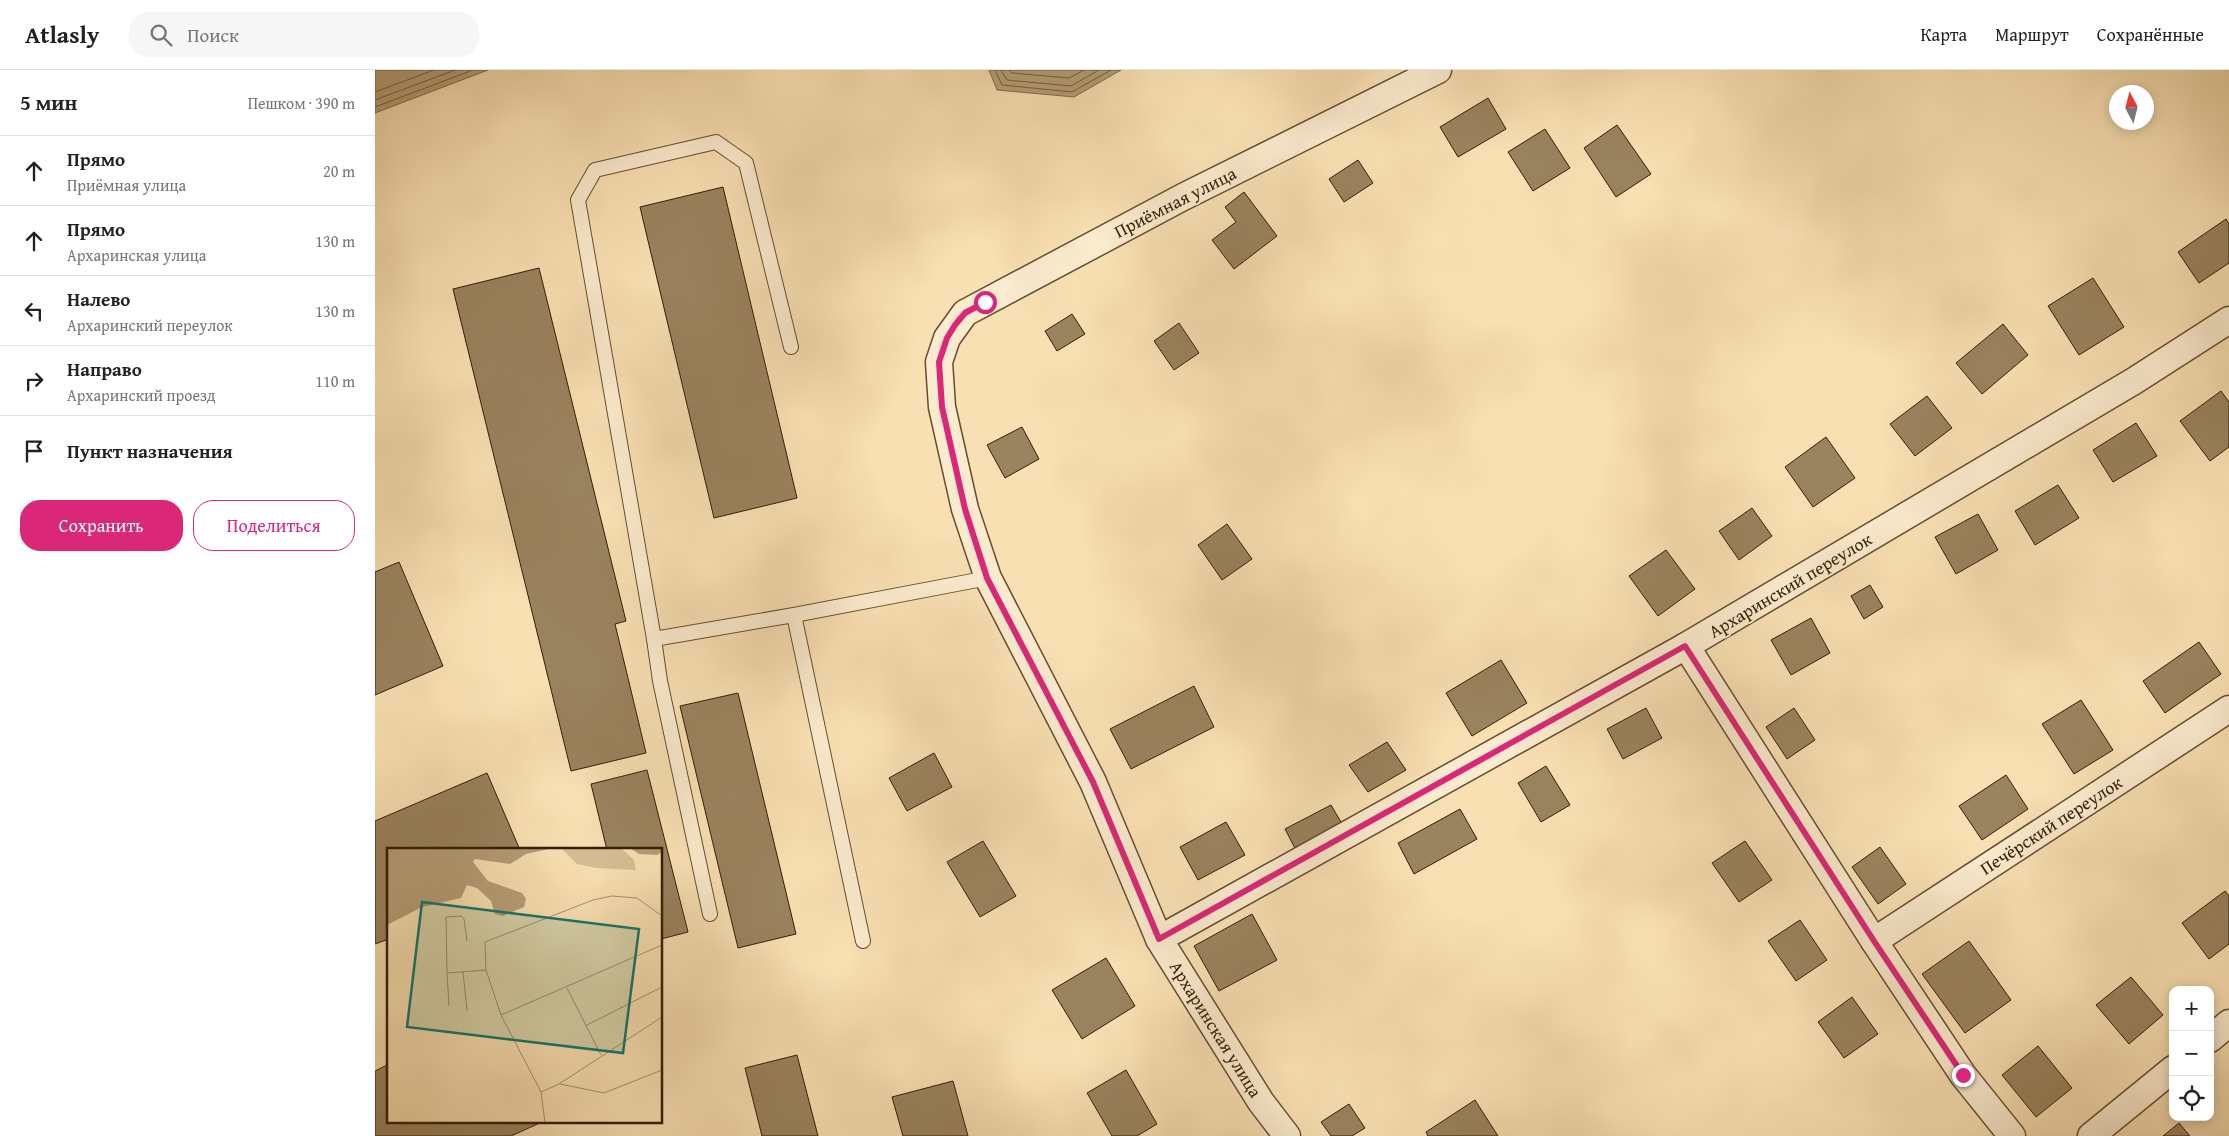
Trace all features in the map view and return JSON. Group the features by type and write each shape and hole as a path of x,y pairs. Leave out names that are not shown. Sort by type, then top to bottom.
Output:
{"street":[{"name":"Приёмная улица","path":"939,362 947,338 965,313 1183,197 1438,70"},
{"name":"Архаринский переулок","path":"1159,939 1685,646 2134,381 2229,320"},
{"name":"Архаринская улица","path":"939,362 942,407 965,509 987,578 1093,782 1159,939 1261,1102 1287,1136"},
{"path":"1685,646 1874,941 1963,1075 2013,1136"},
{"name":"Печёрский переулок","path":"1874,941 2229,709"},
{"path":"2214,1035 2229,1023"},
{"path":"2091,1136 2169,1072"}],"lane":[{"path":"710,914 660,681 578,200 595,170 716,142 746,163 791,347"},
{"path":"654,639 794,615 987,578"},
{"path":"794,615 863,941"}],"water":[{"path":"375,70 488,70 375,113"},
{"path":"989,70 1121,70 1074,97 997,90"}],"building":[{"path":"1488,98 1506,129 1458,157 1440,127"},
{"path":"1617,125 1651,174 1616,197 1584,148"},
{"path":"1545,129 1570,168 1533,191 1508,152"},
{"path":"1358,160 1373,183 1344,202 1329,179"},
{"path":"723,187 797,498 714,518 640,207"},
{"path":"1244,192 1277,236 1234,269 1212,240 1236,222 1225,207"},
{"path":"2226,219 2229,224 2229,263 2199,283 2178,252"},
{"path":"539,268 626,621 615,624 646,753 571,771 453,289"},
{"path":"2093,278 2124,327 2079,355 2048,306"},
{"path":"1072,314 1085,334 1057,351 1045,331"},
{"path":"1179,323 1199,353 1174,370 1154,341"},
{"path":"2003,324 2028,355 1982,394 1956,363"},
{"path":"2221,391 2229,402 2229,447 2210,461 2180,421"},
{"path":"1927,396 1952,428 1915,456 1890,424"},
{"path":"2136,423 2157,456 2113,482 2093,450"},
{"path":"1022,427 1039,459 1005,478 987,445"},
{"path":"1826,437 1855,478 1813,507 1785,467"},
{"path":"2058,485 2079,518 2035,545 2015,511"},
{"path":"1752,508 1772,536 1739,560 1719,531"},
{"path":"1978,514 1998,550 1956,574 1935,537"},
{"path":"1227,524 1252,559 1222,580 1198,545"},
{"path":"1666,550 1695,589 1658,616 1629,576"},
{"path":"399,562 443,666 375,695 375,572"},
{"path":"1870,585 1883,607 1864,619 1851,596"},
{"path":"1811,618 1830,653 1791,675 1771,640"},
{"path":"2199,642 2221,674 2165,713 2143,681"},
{"path":"1501,660 1527,703 1472,736 1446,693"},
{"path":"1194,686 1214,727 1131,769 1110,729"},
{"path":"738,693 796,934 738,948 680,706"},
{"path":"2081,700 2113,750 2074,774 2042,724"},
{"path":"1646,708 1662,738 1623,759 1607,729"},
{"path":"1794,708 1815,740 1787,759 1766,727"},
{"path":"1387,742 1406,770 1368,792 1349,765"},
{"path":"934,753 952,787 907,811 889,778"},
{"path":"1546,766 1570,805 1541,822 1518,783"},
{"path":"647,770 688,932 663,938 663,848 607,848 591,784"},
{"path":"487,773 519,848 387,848 387,940 375,944 375,821"},
{"path":"2006,775 2028,809 1982,840 1959,806"},
{"path":"1331,805 1345,829 1298,854 1285,829"},
{"path":"1460,809 1477,839 1414,874 1398,843"},
{"path":"1226,822 1245,855 1198,880 1180,847"},
{"path":"983,841 1016,896 980,917 947,862"},
{"path":"1745,841 1772,880 1739,902 1712,863"},
{"path":"1880,847 1906,884 1878,904 1852,867"},
{"path":"2225,891 2229,896 2229,944 2209,959 2182,923"},
{"path":"1252,914 1277,960 1219,991 1194,946"},
{"path":"1800,920 1827,960 1796,981 1768,941"},
{"path":"1969,941 2011,1000 1965,1033 1922,974"},
{"path":"1106,958 1135,1006 1082,1039 1052,990"},
{"path":"2131,977 2163,1015 2129,1044 2096,1005"},
{"path":"1852,997 1878,1034 1844,1058 1818,1022"},
{"path":"2038,1046 2072,1088 2036,1117 2002,1075"},
{"path":"797,1055 818,1136 762,1136 745,1068"},
{"path":"387,1065 387,1124 538,1124 511,1136 375,1136 375,1071"},
{"path":"1126,1070 1157,1124 1137,1136 1112,1136 1087,1093"},
{"path":"953,1081 968,1136 903,1136 892,1097"},
{"path":"1475,1100 1498,1136 1428,1136 1426,1132"},
{"path":"1349,1104 1365,1128 1352,1136 1331,1136 1321,1122"},
{"path":"2179,1123 2190,1136 2163,1136"}],"route":[{"path":"985,302 965,313 955,325 947,338 939,362 942,407 965,509 987,578 1093,782 1159,939 1685,646 1874,941 1963,1075"}]}
